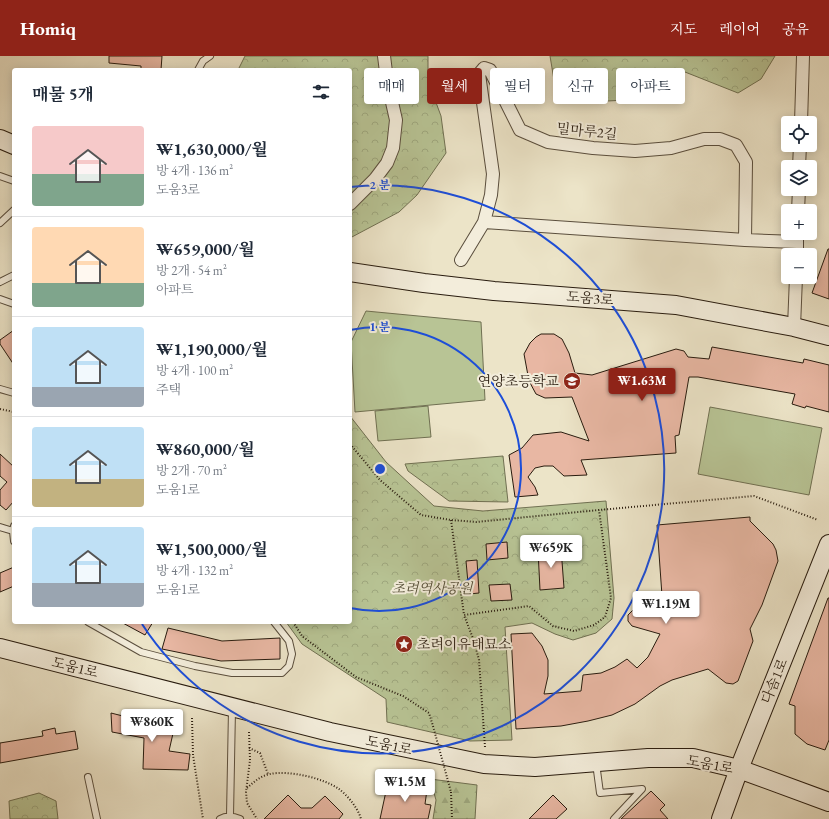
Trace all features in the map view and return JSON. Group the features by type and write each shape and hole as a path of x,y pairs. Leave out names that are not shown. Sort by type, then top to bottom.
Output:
{"street":[{"path":"352,202 375,179 387,163 393,148 396,120 387,80 384,56"},
{"path":"801,116 803,56"},
{"name":"밀마루2길","path":"461,260 484,222 491,195 493,174 480,74 484,68 490,70 520,130 548,142 593,148 635,151 671,148 704,139 720,139 736,145 746,162 745,240"},
{"path":"0,139 12,144"},
{"path":"484,222 745,240 781,239"},
{"name":"도움3로","path":"352,272 424,283 494,291 676,305 794,327 829,336"},
{"path":"794,327 796,284"},
{"name":"다솜1로","path":"721,819 739,769 829,544"},
{"name":"도움1로","path":"0,648 330,732 484,764 535,767 648,758 693,758 739,769 829,802"}],"lane":[{"path":"199,68 203,61 210,56"},
{"path":"0,176 12,180"},
{"path":"0,223 12,212"},
{"path":"0,282 12,276"},
{"path":"0,299 12,303"},
{"path":"0,389 12,392"},
{"path":"0,527 12,528"},
{"path":"92,624 141,652 195,666 232,673 282,673 289,666 292,654 289,640 276,624"},
{"path":"230,816 232,707"},
{"path":"595,762 600,793 642,789 614,819"},
{"path":"88,777 98,819"},
{"path":"220,819 230,816 240,819"}],"path":[{"path":"0,409 12,412"},
{"path":"352,446 380,480 421,515 451,520 476,522 754,496 818,520"},
{"path":"464,615 529,606 553,626 574,632 594,625 606,617 611,598 599,510"},
{"path":"451,520 464,615 474,641 478,660 485,747"},
{"path":"294,624 302,636 356,677 403,696 428,713 451,792 452,819"},
{"path":"192,718 193,755 203,819"},
{"path":"248,732 250,760 247,803 257,819"},
{"path":"249,748 260,753 268,774"},
{"path":"247,788 259,778 268,774 286,773 311,777 339,789 349,799 361,819"}],"green space":[{"path":"245,56 428,56 427,104 437,104 441,116 446,153 417,195 399,212 352,237 352,68 239,68"},
{"path":"550,56 775,56 761,79 738,93 685,72 685,68 616,68 616,101 608,101 608,68 553,68 553,74"},
{"path":"366,311 481,322 485,400 355,412 352,340"},
{"path":"428,406 431,437 378,441 375,411"},
{"path":"710,407 822,428 809,495 698,474"},
{"name":"초려역사공원","path":"352,419 386,462 434,506 483,511 606,501 614,598 612,619 596,633 573,640 555,634 532,623 505,627 512,740 470,741 387,722 386,699 302,644 287,624 352,624"},
{"path":"503,456 508,502 449,501 408,471 405,464"},
{"path":"430,779 477,785 475,819 433,819 436,800"},
{"path":"39,793 56,801 58,819 10,819 9,801"}],"building":[{"path":"109,56 162,56 161,68 141,68 141,66 109,63"},
{"path":"829,249 829,299 812,293 815,284 817,284 817,279"},
{"path":"12,331 12,362 0,344 0,340"},
{"path":"541,334 554,334 562,339 569,353 575,373 592,375 676,349 684,351 688,357 709,359 712,347 803,363 804,359 829,365 829,412 792,404 795,394 698,377 689,377 679,435 675,436 676,453 581,460 587,475 564,476 553,466 535,468 528,477 535,487 538,495 515,497 509,455 522,448 533,435 561,432 589,441 572,397 545,398 536,394 529,381 524,354 530,343"},
{"path":"0,454 12,465 12,503 6,510 0,505 0,490 7,482 0,476"},
{"path":"750,517 750,521 773,544 778,561 762,605 750,629 753,641 738,681 733,684 726,683 708,669 672,680 660,686 635,704 612,715 561,726 516,729 511,634 532,633 542,646 548,660 548,676 544,694 581,691 583,675 601,673 615,667 627,659 637,668 648,657 660,634 632,626 628,621 628,615 634,609 642,608 646,611 663,610 657,525"},
{"path":"507,542 508,558 487,560 486,544"},
{"path":"561,548 564,588 540,590 538,550"},
{"path":"477,560 479,593 469,594 466,561"},
{"path":"12,568 12,587 0,592 0,573"},
{"path":"510,584 512,600 491,601 489,585"},
{"path":"828,598 829,740 825,750 807,744 795,734 795,706 789,704"},
{"path":"125,624 152,624 145,635"},
{"path":"168,628 222,641 280,638 280,659 221,661 162,649"},
{"path":"111,713 174,729 169,751 190,754 188,770 143,769 144,738 112,732"},
{"path":"55,728 56,734 75,731 78,749 0,763 0,743 43,736 42,731"},
{"path":"388,782 427,790 425,804 431,805 428,819 380,819"},
{"path":"651,791 665,805 660,810 668,819 621,819"},
{"path":"288,795 301,808 312,808 325,796 343,814 339,819 264,819"},
{"path":"553,795 567,809 556,819 529,819"}],"place":[{"name":"연양초등학교","path":"572,381"},
{"name":"초려이유태묘소","path":"404,644"}]}
